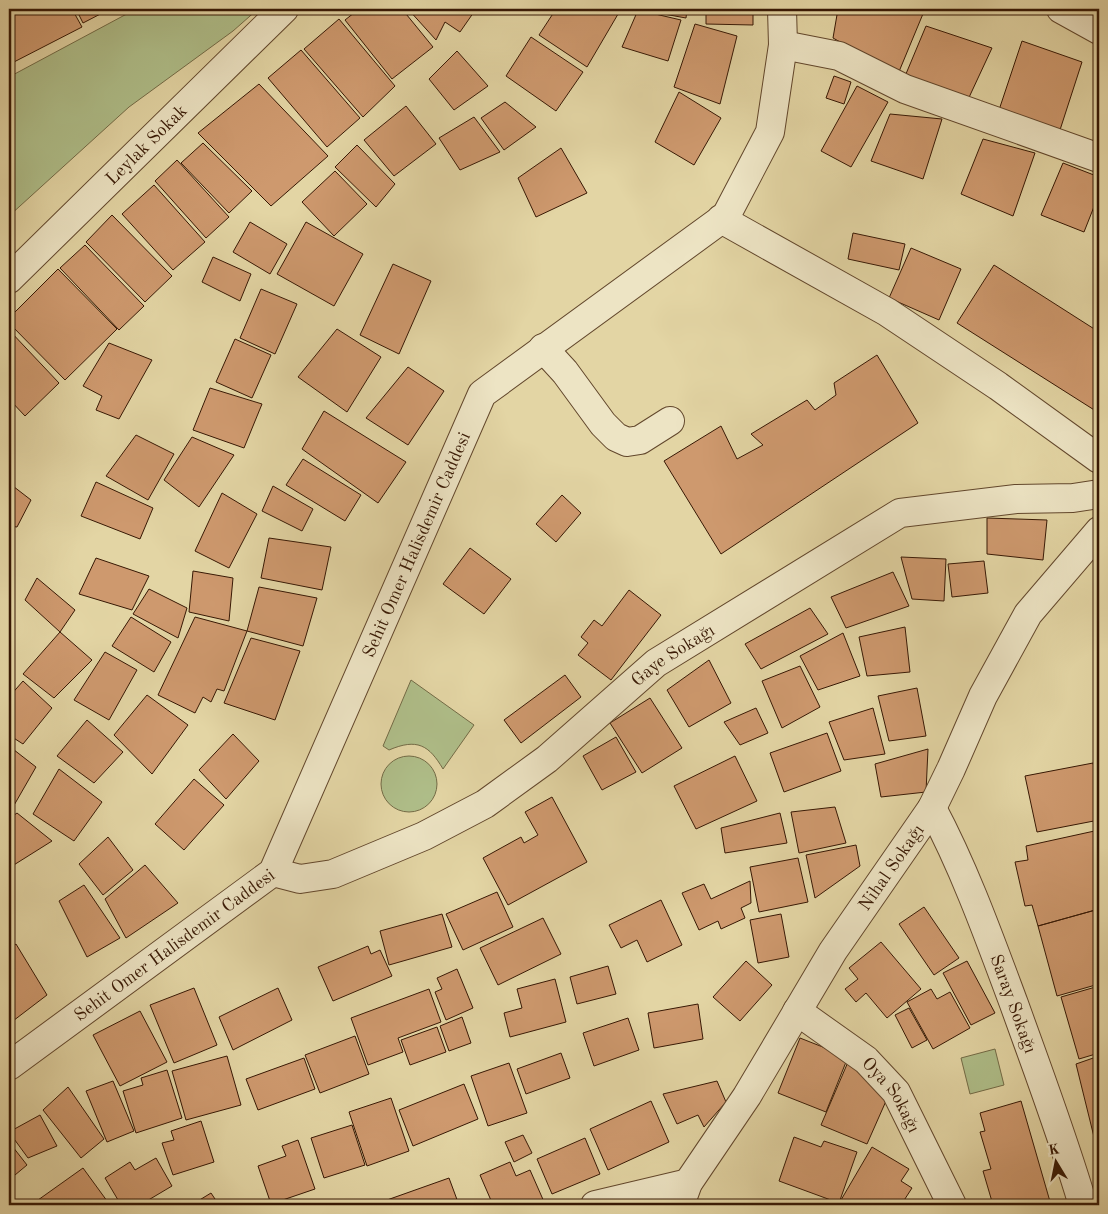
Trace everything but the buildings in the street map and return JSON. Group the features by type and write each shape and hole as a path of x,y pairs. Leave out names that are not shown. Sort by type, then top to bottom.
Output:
{"street":[{"name":"Leylak Sokak","path":"9,279 284,9"},
{"name":"Sehit Omer Halisdemir Caddesi","path":"9,1066 273,872 482,394 726,216 770,132 783,45 782,9"},
{"path":"1061,9 1099,30"},
{"path":"783,45 839,56 905,88 1099,158"},
{"path":"721,219 887,312 998,386 1099,459"},
{"path":"543,348 565,372 603,424 616,437 626,442 640,440 670,421"},
{"name":"Gaye Sokağı","path":"273,872 300,879 333,874 424,836 485,804 547,759 656,663 900,513 1016,499 1073,498 1099,494"},
{"name":"Nihal Sokağı","path":"684,1194 748,1096 833,951 932,808 983,696 1028,614 1099,531"},
{"name":"Saray Sokağı","path":"932,808 951,844 983,920 1061,1131 1083,1205"},
{"name":"Oya Sokağı","path":"797,1011 866,1060 896,1092 952,1205"},
{"path":"595,1205 684,1194"}],"green space":[{"path":"136,9 258,9 233,31 129,107 9,216 9,77"},
{"path":"411,680 474,725 443,769 433,754 421,746 415,744 399,746 389,750 383,746"},
{"path":"409,756 420,758 429,764 435,773 437,784 435,795 429,804 420,810 409,812 398,810 389,804 383,795 381,784 383,773 389,764 398,758"},
{"path":"995,1049 1004,1085 970,1094 961,1058"}]}
